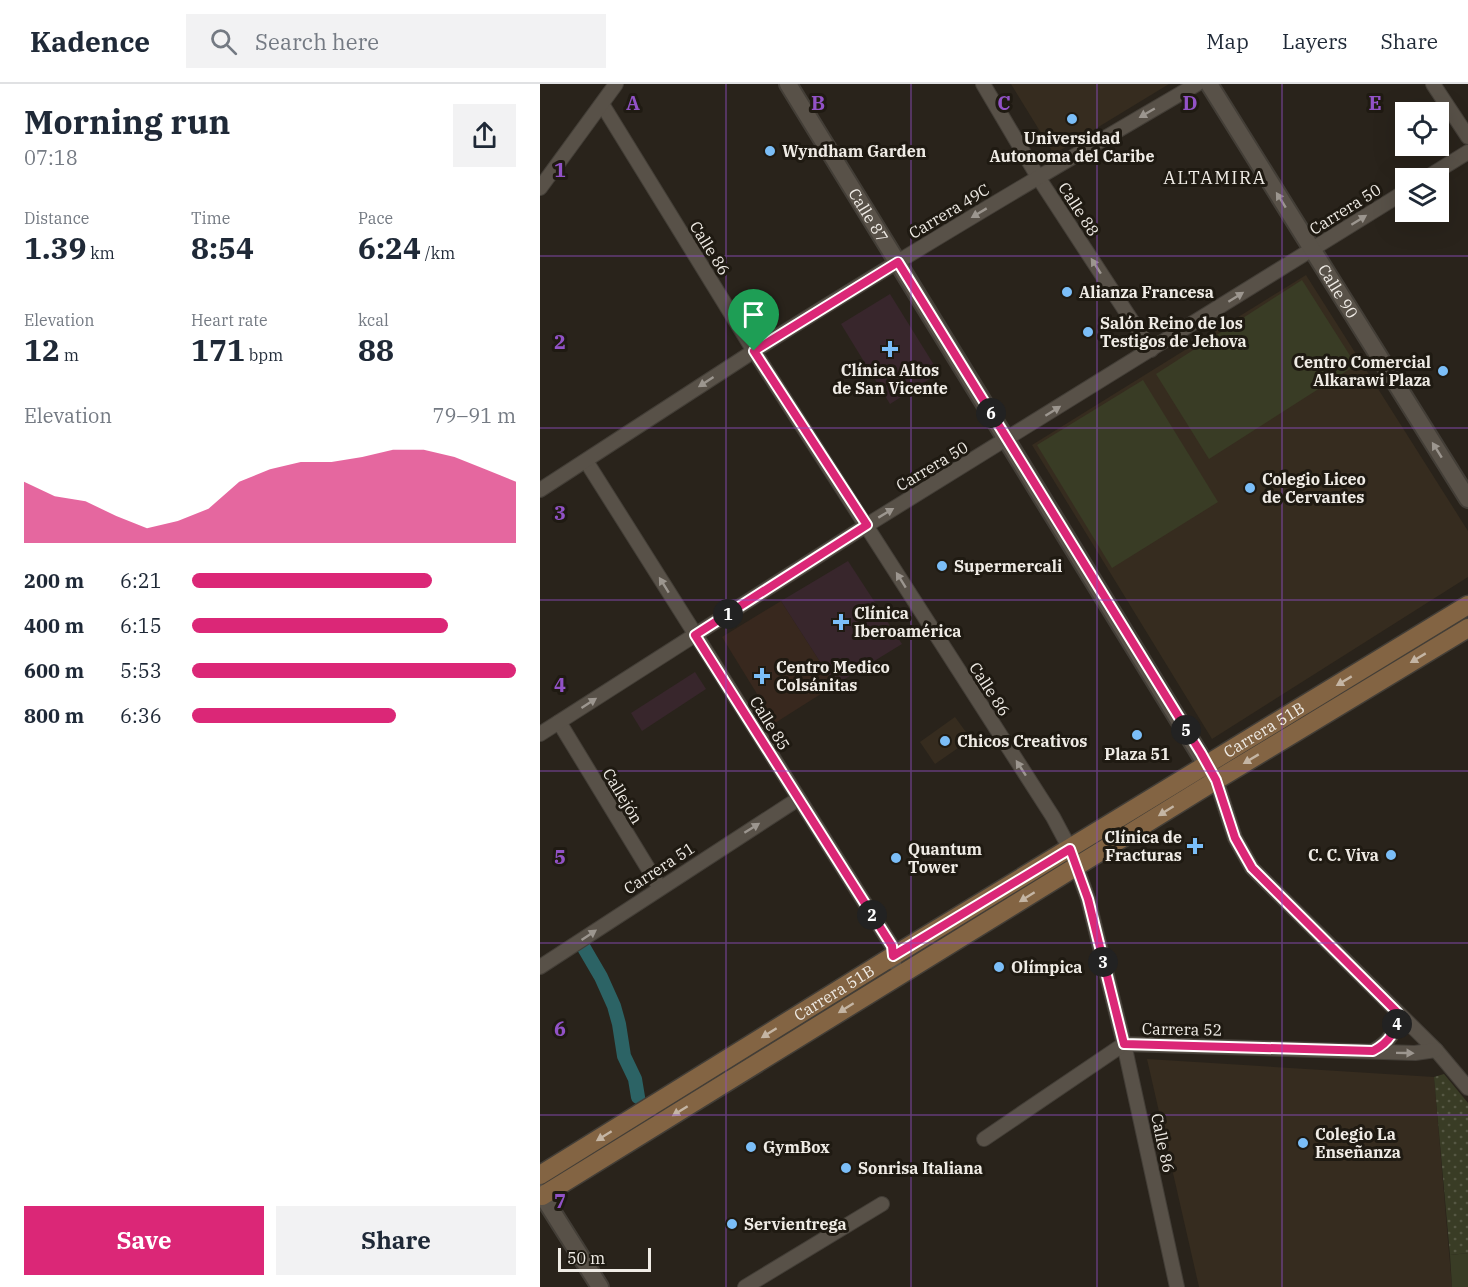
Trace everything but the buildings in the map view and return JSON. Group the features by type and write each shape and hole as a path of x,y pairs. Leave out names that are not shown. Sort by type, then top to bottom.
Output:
{"main road":[{"name":"Carrera 51B","path":"540,1175 893,956 1468,605"},
{"name":"Carrera 51B","path":"541,1194 1468,628"}],"street":[{"path":"540,188 616,84"},
{"name":"Calle 87","path":"788,84 1216,780 1235,838 1252,868 1436,1050 1468,1088"},
{"name":"Calle 88","path":"982,84 1038,177 1151,350"},
{"name":"Carrera 49C","path":"540,490 754,351 898,262 1197,84"},
{"name":"Calle 90","path":"1209,84 1468,500"},
{"path":"1433,84 1468,136"},
{"name":"Calle 86","path":"602,104 754,351 1053,818 1070,849 1088,899 1124,1044 1178,1287"},
{"path":"1442,168 1468,152"},
{"name":"Carrera 50","path":"540,734 867,525 1395,198"},
{"name":"Calle 85","path":"586,461 892,946 896,977"},
{"name":"Callejón","path":"559,722 660,888"},
{"name":"Carrera 51","path":"540,967 798,799"},
{"path":"1373,1051 1394,1033 1398,1013"},
{"name":"Carrera 52","path":"984,1140 1124,1044 1415,1053 1436,1050"},
{"path":"541,1194 600,1287"},
{"path":"745,1287 882,1204"}],"shaded area":[{"name":"Universidad Autonoma del Caribe","path":"1011,84 1169,84 1054,154"},
{"name":"Colegio Liceo de Cervantes","path":"1306,275 1468,531 1468,577 1212,739 1032,445"},
{"name":"Clínica Altos de San Vicente","path":"890,294 939,373 890,404 841,324"},
{"name":"Clínica Iberoamérica","path":"848,561 902,644 835,685 781,601"},
{"path":"781,601 835,685 775,723 722,637"},
{"path":"695,672 706,689 642,731 631,713"},
{"name":"Chicos Creativos","path":"955,717 971,739 935,764 920,742"},
{"name":"Colegio La Enseñanza","path":"1147,1059 1434,1077 1452,1287 1199,1287"}],"green space":[{"path":"1302,280 1356,365 1209,459 1156,374"},
{"path":"1143,380 1218,502 1112,568 1037,445"},
{"path":"1444,1074 1468,1103 1468,1253 1450,1255 1434,1077"},
{"path":"1468,1253 1468,1287 1452,1287 1450,1255"}],"waterway":[{"path":"580,941 601,977 614,1006 624,1056 635,1079 638,1097"}],"place":[{"name":"Universidad Autonoma del Caribe","path":"1072,119"},
{"name":"Wyndham Garden","path":"770,151"},
{"name":"Alianza Francesa","path":"1067,292"},
{"name":"Salón Reino de los Testigos de Jehova","path":"1088,332"},
{"name":"Clínica Altos de San Vicente","path":"890,349"},
{"name":"Centro Comercial Alkarawi Plaza","path":"1443,371"},
{"name":"Colegio Liceo de Cervantes","path":"1250,488"},
{"name":"Supermercali","path":"942,566"},
{"name":"Clínica Iberoamérica","path":"841,622"},
{"name":"Centro Medico Colsánitas","path":"762,676"},
{"name":"Plaza 51","path":"1137,735"},
{"name":"Chicos Creativos","path":"945,741"},
{"name":"Clínica de Fracturas","path":"1195,846"},
{"name":"C. C. Viva","path":"1391,855"},
{"name":"Quantum Tower","path":"896,858"},
{"name":"Olímpica","path":"999,967"},
{"name":"Colegio La Enseñanza","path":"1303,1143"},
{"name":"GymBox","path":"751,1147"},
{"name":"Sonrisa Italiana","path":"846,1168"},
{"name":"Servientrega","path":"732,1224"}],"district":[{"name":"ALTAMIRA","path":"1215,178"}],"route":[{"path":"898,262 1201,753 1216,780 1235,838 1252,868 1398,1013 1394,1033 1382,1046 1373,1051 1124,1044 1088,899 1070,849 893,956 892,946 695,635 867,525 754,351 898,262"}]}
